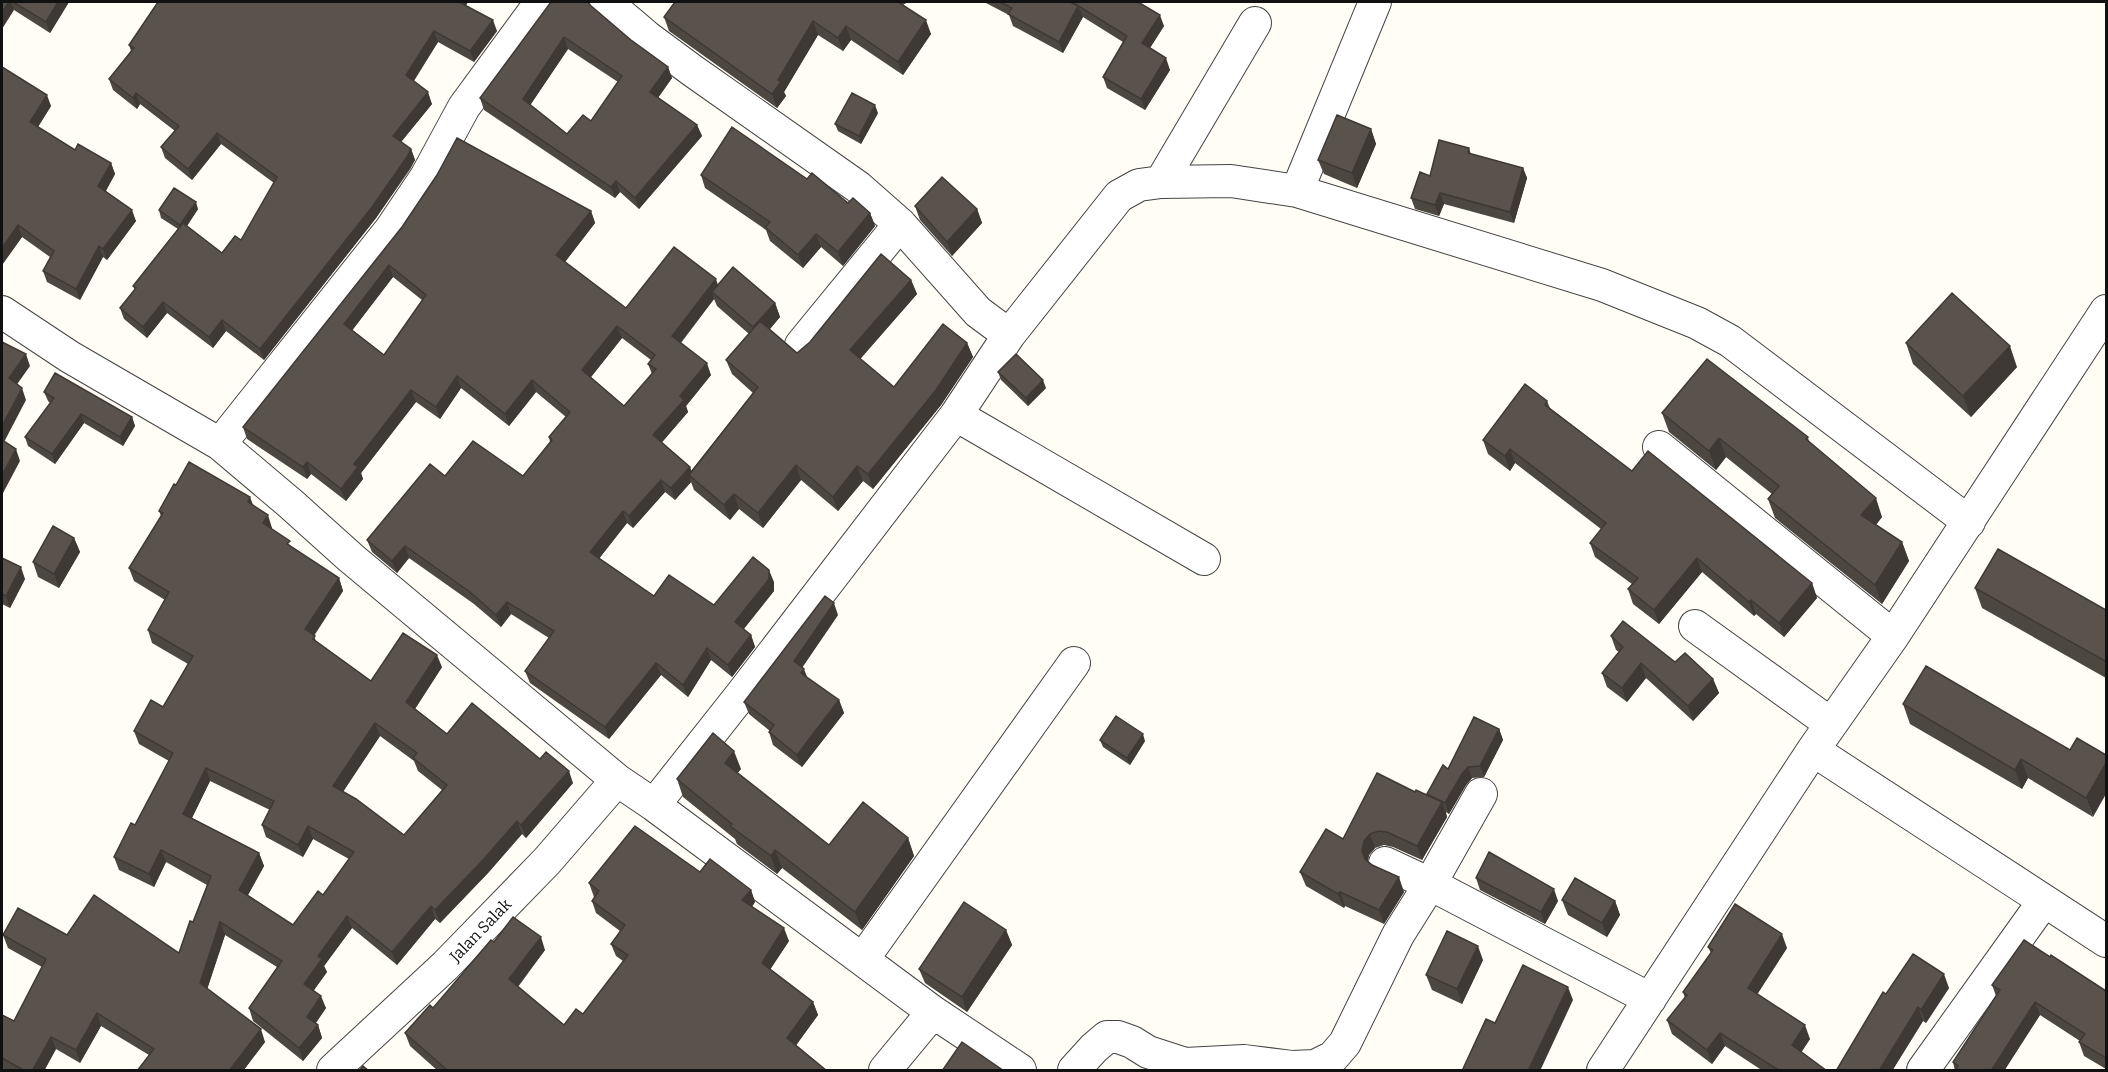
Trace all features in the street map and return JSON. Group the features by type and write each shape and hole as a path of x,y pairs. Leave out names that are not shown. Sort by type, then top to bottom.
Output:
{"street":[{"path":"220,444 391,229 426,177 464,107 541,2"},
{"path":"606,2 647,37 858,187 900,224 978,312 1009,335"},
{"path":"1297,191 1375,2"},
{"path":"1161,182 1255,23"},
{"path":"654,805 956,415 1009,335 1119,196 1139,185 1161,182 1231,181 1297,191 1602,285 1697,323 1730,341 1969,522"},
{"path":"801,345 900,224"},
{"path":"1604,1071 1813,750 1893,636 2106,311"},
{"path":"2,312 70,357 220,444 390,592 617,780 933,1012 1020,1071"},
{"path":"956,415 1204,559"},
{"path":"1659,447 1893,636"},
{"path":"1695,626 1831,724"},
{"path":"863,959 1074,663"},
{"path":"1813,750 2106,941"},
{"name":"Jalan Salak","path":"333,1071 445,966 547,861 617,780"},
{"path":"1074,1071 1094,1048 1107,1038 1118,1037 1148,1052 1185,1064 1244,1061 1304,1067 1315,1066 1333,1057 1345,1042 1398,935 1430,884 1480,794"},
{"path":"1384,863 1430,884 1650,999"},
{"path":"1923,1071 2044,901"},
{"path":"885,1071 933,1012"}],"building":[{"path":"2,2 9,2 2,12"},
{"path":"13,2 58,2 46,22"},
{"path":"158,2 459,2 493,20 470,51 434,31 406,75 428,92 393,136 411,149 407,157 372,207 260,349 222,320 209,337 163,302 143,327 120,308 136,288 133,286 183,223 222,253 235,236 241,240 277,177 217,133 188,169 161,147 179,126 136,93 133,98 109,79 134,48 129,45"},
{"path":"551,2 588,2 631,40 668,67 650,92 697,125 635,198 616,181 611,187 480,98","holes":["564,37 622,76 591,121 583,115 567,134 523,99"]},
{"path":"675,2 898,2 926,20 898,62 846,26 838,38 813,21 778,80 781,82 772,94 664,17"},
{"path":"1000,2 1070,2 1078,6 1059,42 1008,14 1012,8"},
{"path":"1072,2 1138,2 1160,15 1142,43 1166,58 1141,99 1103,77 1127,36"},
{"path":"2,67 47,95 30,122 75,150 78,144 111,163 98,186 132,210 103,249 99,246 76,289 43,271 54,251 18,225 2,248"},
{"path":"852,93 875,105 859,136 835,124"},
{"path":"1337,115 1371,129 1352,173 1318,160"},
{"path":"732,127 807,179 812,173 848,203 853,198 870,213 838,252 816,234 798,255 765,227 770,222 701,175"},
{"path":"457,138 591,211 556,255 626,308 674,247 716,279 672,336 707,363 680,396 684,400 653,435 690,467 671,488 661,480 629,516 623,511 590,552 654,596 669,575 714,605 753,557 769,570 769,579 735,622 751,635 728,665 707,648 683,685 656,663 605,727 525,671 554,631 507,602 496,615 470,592 405,546 392,561 367,540 430,464 445,476 473,441 523,476 552,440 549,437 570,412 532,380 505,414 457,376 436,407 411,390 354,464 358,467 341,489 307,462 303,467 243,427 402,227 437,175","holes":["389,265 426,295 384,355 344,324","617,326 655,355 648,364 656,369 624,406 582,370"]},
{"path":"1439,140 1469,148 1468,153 1523,168 1510,212 1440,193 1435,205 1411,198 1420,172 1430,176"},
{"path":"942,177 977,209 947,242 915,206"},
{"path":"174,188 196,202 180,225 159,210"},
{"path":"881,254 911,280 850,350 894,387 943,324 967,343 936,390 868,474 857,466 833,497 796,465 758,513 734,494 724,505 689,475 758,387 726,360 760,321 797,353 810,342"},
{"path":"733,267 775,303 753,327 712,292"},
{"path":"1952,293 2010,346 1963,396 1906,343"},
{"path":"2,342 26,354 9,378 22,388 2,426"},
{"path":"1016,354 1043,380 1026,398 998,372"},
{"path":"1707,359 1808,437 1806,439 1876,498 1861,515 1902,542 1875,585 1768,499 1779,486 1719,438 1709,451 1662,413"},
{"path":"55,373 132,417 120,437 81,414 52,454 25,437 54,398 44,392"},
{"path":"1525,384 1547,401 1545,405 1632,471 1648,451 1812,583 1779,623 1751,600 1749,602 1697,558 1654,610 1628,589 1638,578 1590,543 1606,523 1510,449 1505,456 1483,440"},
{"path":"2,440 16,449 2,475"},
{"path":"189,462 250,497 248,502 268,515 263,523 290,541 287,544 339,578 305,629 315,636 313,639 371,681 403,633 437,655 406,702 447,734 472,703 540,759 546,752 569,771 521,825 517,821 435,910 431,906 392,952 347,916 318,956 322,959 304,984 321,996 307,1017 318,1025 299,1048 249,1008 282,961 220,922 200,983 261,1029 229,1071 137,1071 154,1049 97,1013 76,1050 51,1037 32,1071 25,1071 2,1058 2,1015 14,1021 46,959 3,935 18,908 67,935 94,895 179,953 190,921 193,922 211,876 161,850 149,874 114,857 131,823 135,825 173,753 134,731 151,700 163,707 193,656 148,630 169,592 129,568 163,513 159,511 174,484 176,485","holes":["375,723 417,753 413,758 447,785 404,835 356,799 333,786","206,768 274,801 262,825 298,845 308,826 354,852 323,895 318,891 293,925 239,890 259,853 183,814"]},
{"path":"53,526 74,538 54,574 33,562"},
{"path":"1998,549 2106,610 2105,661 1975,588"},
{"path":"2,558 21,567 6,596 2,594"},
{"path":"825,596 834,603 794,661 804,669 801,673 839,700 797,755 769,732 774,725 744,702"},
{"path":"1623,621 1675,662 1685,653 1713,679 1688,706 1641,663 1622,688 1602,673 1623,647 1611,636"},
{"path":"1926,666 2070,750 2077,738 2106,755 2106,763 2086,798 2021,759 2015,770 1903,704"},
{"path":"1116,716 1143,734 1127,758 1100,740"},
{"path":"1474,717 1499,729 1480,766 1468,767 1445,803 1427,794 1443,765 1448,769"},
{"path":"713,733 734,751 725,763 829,845 863,802 908,838 855,912 775,850 771,856 730,826 732,824 677,779"},
{"path":"1377,773 1415,792 1416,790 1442,802 1417,846 1387,832 1379,831 1370,834 1364,841 1362,851 1365,859 1372,865 1399,877 1379,910 1340,892 1338,894 1300,872 1326,829 1343,839"},
{"path":"635,826 700,872 710,859 751,890 742,900 784,928 762,963 813,1002 787,1038 827,1071 448,1071 405,1033 430,1005 433,1008 491,940 494,942 513,917 541,937 509,979 564,1025 576,1009 583,1014 628,955 611,944 625,925 592,901 599,891 589,883"},
{"path":"1489,852 1554,889 1541,912 1476,878"},
{"path":"1575,878 1615,901 1602,923 1562,900"},
{"path":"964,902 1006,930 962,997 919,969"},
{"path":"1735,904 1782,934 1748,988 1805,1025 1792,1045 1827,1071 1780,1071 1720,1033 1707,1050 1667,1020 1687,995 1683,992 1713,950 1708,947"},
{"path":"1447,931 1478,946 1457,989 1426,975"},
{"path":"2024,940 2106,991 2106,1058 2079,1042 2085,1034 2035,1002 1991,1071 1955,1071 1958,1066 1953,1062 2000,990 1992,985"},
{"path":"1913,954 1944,974 1921,1010 1918,1007 1879,1071 1836,1071 1883,992 1886,994"},
{"path":"1523,965 1568,987 1528,1071 1462,1071 1486,1019 1495,1023"},
{"path":"962,1042 1004,1071 942,1071"},
{"path":"363,1066 369,1071 359,1071"}]}
